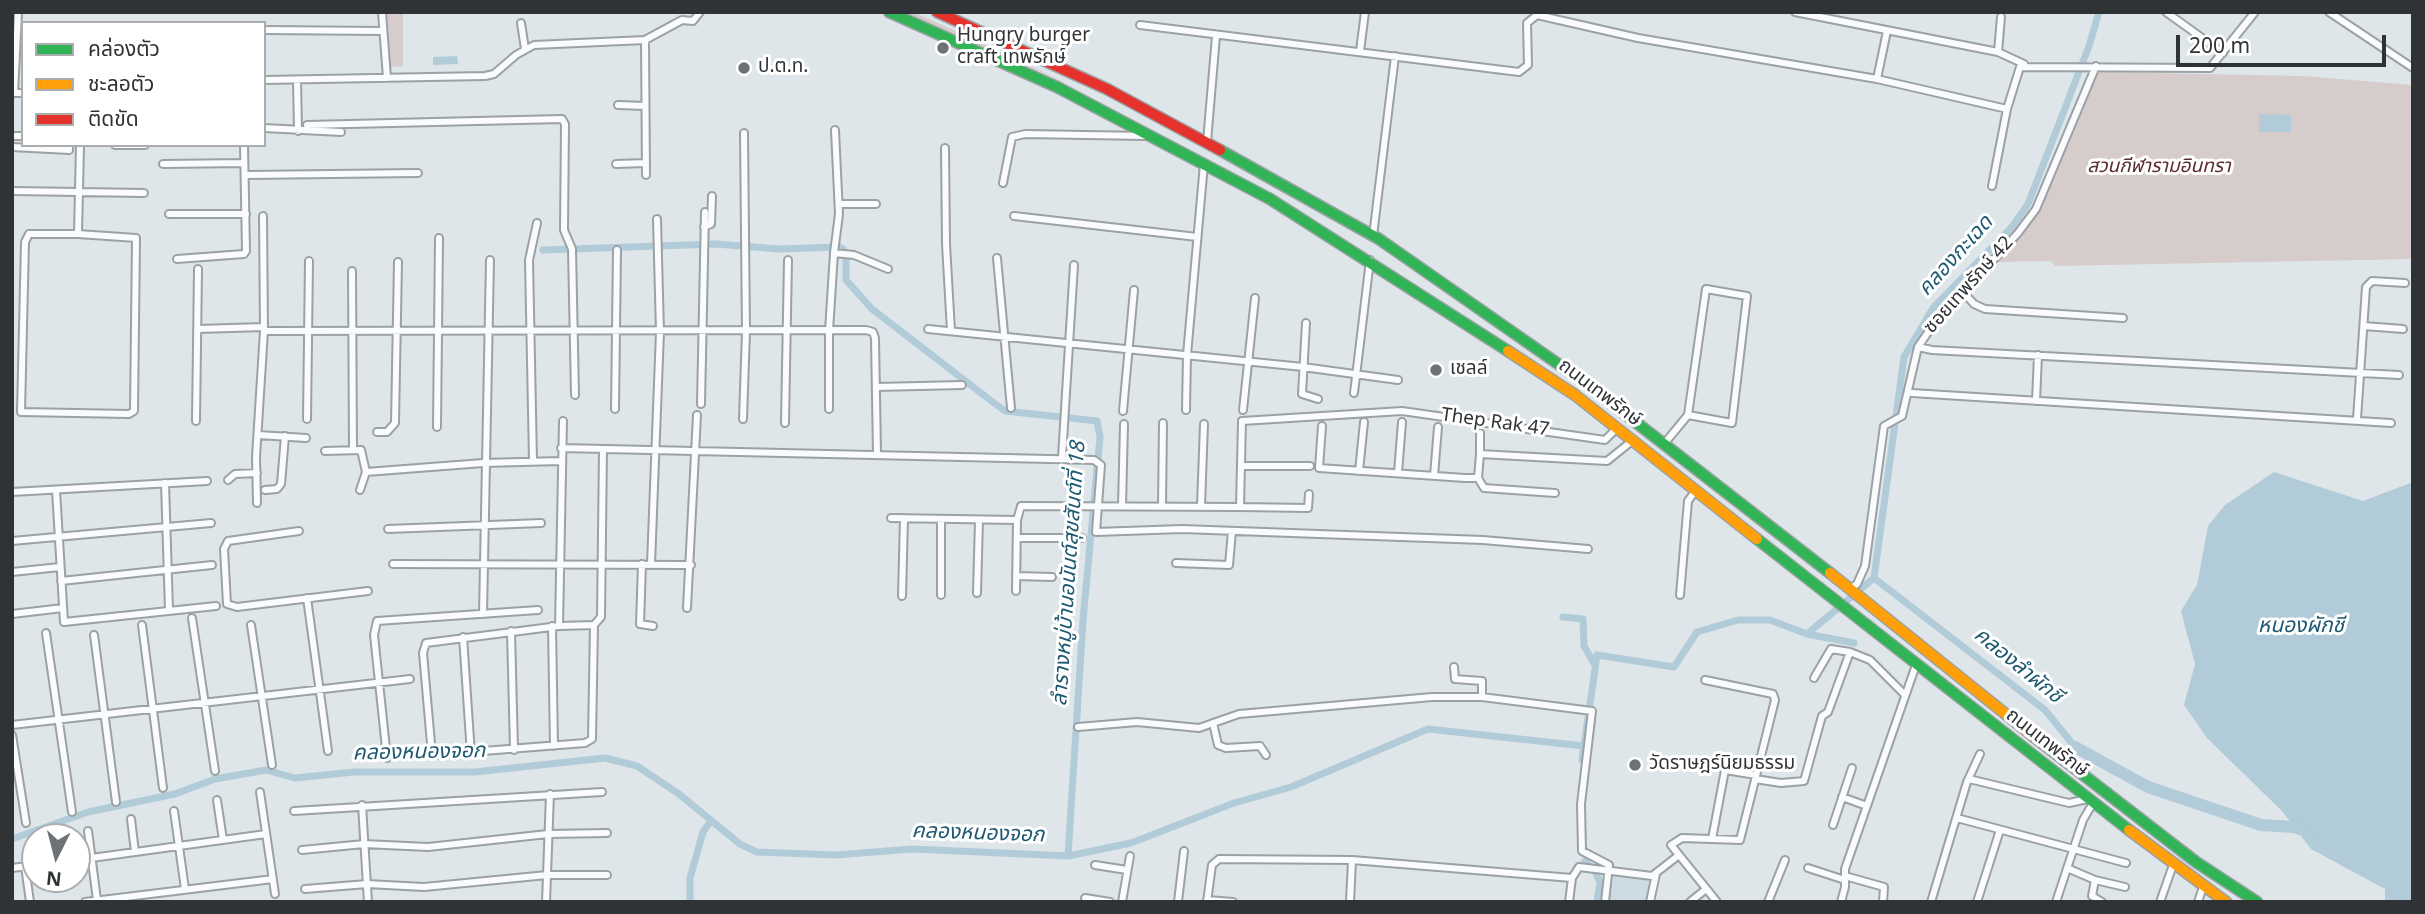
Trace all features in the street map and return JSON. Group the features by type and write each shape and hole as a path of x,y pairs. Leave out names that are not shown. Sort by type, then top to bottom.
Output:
{"main road":[{"name":"ถนนเทพรักษ์","path":"890,12 1057,87 1204,164 1370,260 1575,395 1916,665 2173,865 2226,902"},
{"name":"ถนนเทพรักษ์","path":"937,12 1097,84 1207,142 1373,236 1584,382 1852,590 1922,650 2196,862 2257,902"},
{"path":"1057,87 1064,87 1070,82 1065,70"},
{"path":"1089,103 1086,89 1097,84"}],"street":[{"path":"382,12 387,78"},
{"path":"266,80 494,75 524,49 544,44 645,40 685,16 694,21 700,12"},
{"path":"1360,51 1364,12"},
{"path":"1795,12 1998,52 2024,64 2202,69 2210,68 2255,12"},
{"path":"2166,12 2223,53"},
{"path":"2329,12 2413,68"},
{"path":"13,93 18,13"},
{"path":"1140,25 1519,72 1528,65 1527,23 1537,15 1638,38 1877,79 2007,108"},
{"path":"1998,52 2001,17"},
{"path":"521,23 524,49"},
{"path":"266,30 383,31"},
{"path":"1877,79 1887,31"},
{"path":"1207,142 1216,36"},
{"path":"645,40 646,175"},
{"path":"1373,236 1395,56"},
{"path":"1992,187 2016,73 2024,64"},
{"name":"ซอยเทพรักษ์ 42","path":"1852,590 1865,566 1882,433 1888,424 1898,420 1903,413 1918,347 2036,209 2096,65"},
{"path":"297,80 298,131"},
{"path":"618,104 645,106"},
{"path":"307,125 562,119 565,124 564,230 570,246 575,395"},
{"path":"266,128 341,132"},
{"path":"829,409 829,331 839,204 835,130"},
{"path":"743,419 746,332 744,133"},
{"path":"1003,183 1013,137 1025,134 1152,136"},
{"path":"12,147 69,150 69,147"},
{"path":"78,233 80,147"},
{"path":"177,259 244,254 247,245 244,147"},
{"path":"945,148 951,331"},
{"path":"163,164 244,163"},
{"path":"616,164 646,163"},
{"path":"1186,410 1187,355 1204,164"},
{"path":"246,175 418,173"},
{"path":"12,191 144,193"},
{"path":"704,227 711,224 712,196"},
{"path":"839,204 876,204"},
{"path":"701,404 705,212"},
{"path":"169,214 246,214"},
{"path":"257,503 264,329 263,216"},
{"path":"1014,216 1198,237"},
{"path":"651,564 660,332 660,249 656,241 657,219"},
{"path":"533,461 529,260 537,223"},
{"path":"78,233 136,238 136,407 129,414 26,414 20,407 24,242 29,234 78,233"},
{"path":"437,427 439,239"},
{"path":"615,409 617,250"},
{"path":"835,250 888,269"},
{"path":"997,258 1007,337 1011,408"},
{"path":"483,614 483,463 490,260"},
{"path":"785,423 788,260"},
{"path":"1354,393 1370,260"},
{"path":"307,419 310,261"},
{"path":"377,432 387,432 395,423 398,261"},
{"path":"1062,457 1074,265"},
{"path":"196,421 198,269"},
{"path":"352,271 353,450"},
{"path":"2357,419 2368,283 2405,283"},
{"path":"1664,444 1688,415 1706,289 1747,296 1732,424 1688,415"},
{"path":"1123,411 1134,290"},
{"path":"1964,293 1974,304 1985,309 2123,318"},
{"path":"1243,410 1255,298"},
{"path":"1306,323 1303,397 1318,399"},
{"path":"2364,326 2403,329"},
{"path":"198,329 488,333 873,332 877,454"},
{"path":"928,329 1303,367 1398,380"},
{"path":"1924,338 1937,348"},
{"path":"1918,347 2399,375"},
{"path":"2036,401 2038,355"},
{"path":"876,387 962,385"},
{"path":"1912,393 2391,423"},
{"name":"Thep Rak 47","path":"1241,466 1242,421 1368,411 1402,411 1605,440 1618,428"},
{"path":"687,608 697,415"},
{"path":"554,746 563,421"},
{"path":"1359,471 1364,422"},
{"path":"1398,473 1402,422"},
{"path":"1162,506 1163,423"},
{"path":"1122,506 1124,424"},
{"path":"1201,506 1204,424"},
{"path":"1322,426 1319,468 1478,478"},
{"path":"1434,476 1438,427"},
{"path":"1480,433 1478,478 1484,488 1555,493"},
{"path":"258,435 306,438"},
{"path":"265,489 277,489 281,484 285,436"},
{"path":"1479,454 1607,461 1632,441"},
{"path":"561,448 1062,457 1096,460 1096,532 1232,531 1483,540 1588,549"},
{"path":"594,625 556,626 463,637 430,642 423,647 429,748 437,757 585,743 592,739 594,625 601,617 603,449"},
{"path":"326,451 362,452 366,472 360,490"},
{"path":"366,472 483,463 561,461"},
{"path":"1240,506 1241,466 1310,466"},
{"path":"228,480 235,474 257,473"},
{"path":"12,492 207,481"},
{"path":"165,483 169,610"},
{"path":"55,490 64,622 216,606"},
{"path":"1680,595 1688,501 1696,491"},
{"path":"1016,592 1017,520 1021,506 1308,508 1309,494"},
{"path":"891,517 1017,520"},
{"path":"902,596 904,518"},
{"path":"941,519 941,595"},
{"path":"977,593 979,520"},
{"path":"12,541 211,523"},
{"path":"388,529 541,523"},
{"path":"299,531 228,541 224,549 225,600 230,606 368,592"},
{"path":"1176,563 1228,565 1232,531"},
{"path":"1017,538 1082,538"},
{"path":"393,564 691,565"},
{"path":"642,564 640,624 653,626"},
{"path":"61,582 212,565"},
{"path":"12,572 61,567"},
{"path":"1016,576 1052,577"},
{"path":"307,598 328,751"},
{"path":"12,614 63,608"},
{"path":"387,758 373,635 377,621 538,610"},
{"path":"192,618 215,771"},
{"path":"142,625 163,788"},
{"path":"251,625 271,765"},
{"path":"510,631 514,750"},
{"path":"46,633 72,812"},
{"path":"93,635 116,802"},
{"path":"463,637 471,754"},
{"path":"1814,678 1831,649 1850,652 1870,660 1905,695"},
{"path":"1712,839 1726,769 1780,783 1804,781 1822,716 1828,712 1850,652"},
{"path":"1841,902 1845,878 1867,806 1916,665"},
{"path":"1454,667 1455,679 1482,681 1482,697"},
{"path":"12,726 410,679"},
{"path":"1705,680 1773,694 1775,700 1740,840 1682,838 1671,845 1717,902"},
{"path":"1078,727 1137,722 1199,728 1239,714 1432,697 1482,697 1578,707 1592,711 1581,804 1582,851 1607,863 1605,902"},
{"path":"1213,723 1218,745 1226,748 1260,746 1266,755"},
{"path":"12,735 26,823"},
{"path":"1931,902 1969,779 1980,754"},
{"path":"1833,825 1852,768"},
{"path":"1969,779 2069,803 2091,801 2056,902"},
{"path":"260,792 275,894"},
{"path":"294,811 602,792"},
{"path":"546,902 550,794"},
{"path":"1842,797 1867,806"},
{"path":"217,800 223,840"},
{"path":"362,805 368,902"},
{"path":"174,811 185,889"},
{"path":"1957,818 2126,863"},
{"path":"131,819 135,852"},
{"path":"1978,902 2000,830"},
{"path":"302,850 364,844 428,847 548,834 607,833"},
{"path":"92,858 265,834"},
{"path":"91,851 97,900"},
{"path":"1178,902 1184,851"},
{"path":"1650,902 1656,874 1679,855"},
{"path":"1122,902 1130,856"},
{"path":"1233,902 1207,901 1215,860 1352,860 1572,878"},
{"path":"1350,902 1352,860"},
{"path":"1768,902 1785,860"},
{"path":"1095,865 1128,870"},
{"path":"2160,902 2173,865"},
{"path":"1569,902 1572,878 1579,867 1656,874"},
{"path":"1808,868 1884,887 1883,902"},
{"path":"2067,868 2095,880 2125,887"},
{"path":"305,889 367,884 424,887 547,875 607,875"},
{"path":"85,902 273,879"},
{"path":"2095,880 2092,896 2102,902"},
{"path":"2198,902 2203,887"},
{"path":"1690,902 1706,889"},
{"path":"1085,898 1110,902"}],"shaded area":[{"path":"1613,876 1653,880 1648,902 1609,902"}],"green space":[{"path":"387,12 403,12 403,66 391,67"},
{"path":"904,12 913,12 1067,83"},
{"name":"สวนกีฬารามอินทรา","path":"2096,72 2303,76 2413,85 2413,259 2055,266 2051,261 1997,262 2025,231 2038,210"}],"water":[{"path":"457,56 458,64 433,65 433,57"},
{"path":"2259,114 2291,115 2291,132 2259,132"},
{"name":"หนองผักชี","path":"2274,472 2363,501 2413,482 2413,902 2385,902 2385,889 2311,849 2282,811 2207,738 2184,705 2195,664 2181,611 2197,585 2208,526 2225,505"}],"waterway":[{"name":"คลองกะเฉด","path":"1874,578 1904,357 1933,308 2012,227 2028,204 2089,46 2099,12"},
{"name":"ลำรางหมู่บ้านอนันต์สุขสันต์ที่ 18","path":"543,250 716,244 779,249 839,247 843,249 846,258 846,280 872,309 1005,411 1097,421 1100,437 1083,620 1068,856"},
{"name":"คลองลำผักชี","path":"1807,634 1874,578 2045,710 2075,747"},
{"path":"1563,617 1583,619 1584,646 1595,665"},
{"name":"คลองหนองจอก","path":"12,839 88,812 175,794 215,779 266,770 295,778 354,772 475,772 605,758 637,766 679,794 740,844 757,852 836,855 912,849 1068,856 1131,843 1234,803 1291,787 1428,729 1584,746 1597,655 1674,667 1697,632 1738,620 1770,620 1807,634 1854,643"},
{"path":"1582,760 1584,746"},
{"name":"คลองลำผักชี","path":"2075,747 2148,787 2261,825 2294,827 2310,832"},
{"path":"690,902 690,878 703,832 711,821"},
{"path":"1585,861 1600,882 1597,902"}],"traffic: fast":[{"path":"889,12 1057,87 1270,199 1508,351"},
{"path":"1220,150 1379,239 1584,382 1830,573"},
{"path":"1757,539 2129,830"},
{"path":"2033,736 2196,862 2257,902"}],"traffic: slow":[{"path":"1508,351 1575,395 1757,539"},
{"path":"1830,573 2033,736"},
{"path":"2129,830 2226,902"}],"traffic: jam":[{"path":"937,12 1107,89 1220,150"}],"place":[{"name":"Hungry burger craft เทพรักษ์","path":"943,48"},
{"name":"ป.ต.ท.","path":"744,68"},
{"name":"เชลล์","path":"1436,370"},
{"name":"วัดราษฎร์นิยมธรรม","path":"1635,765"}]}
